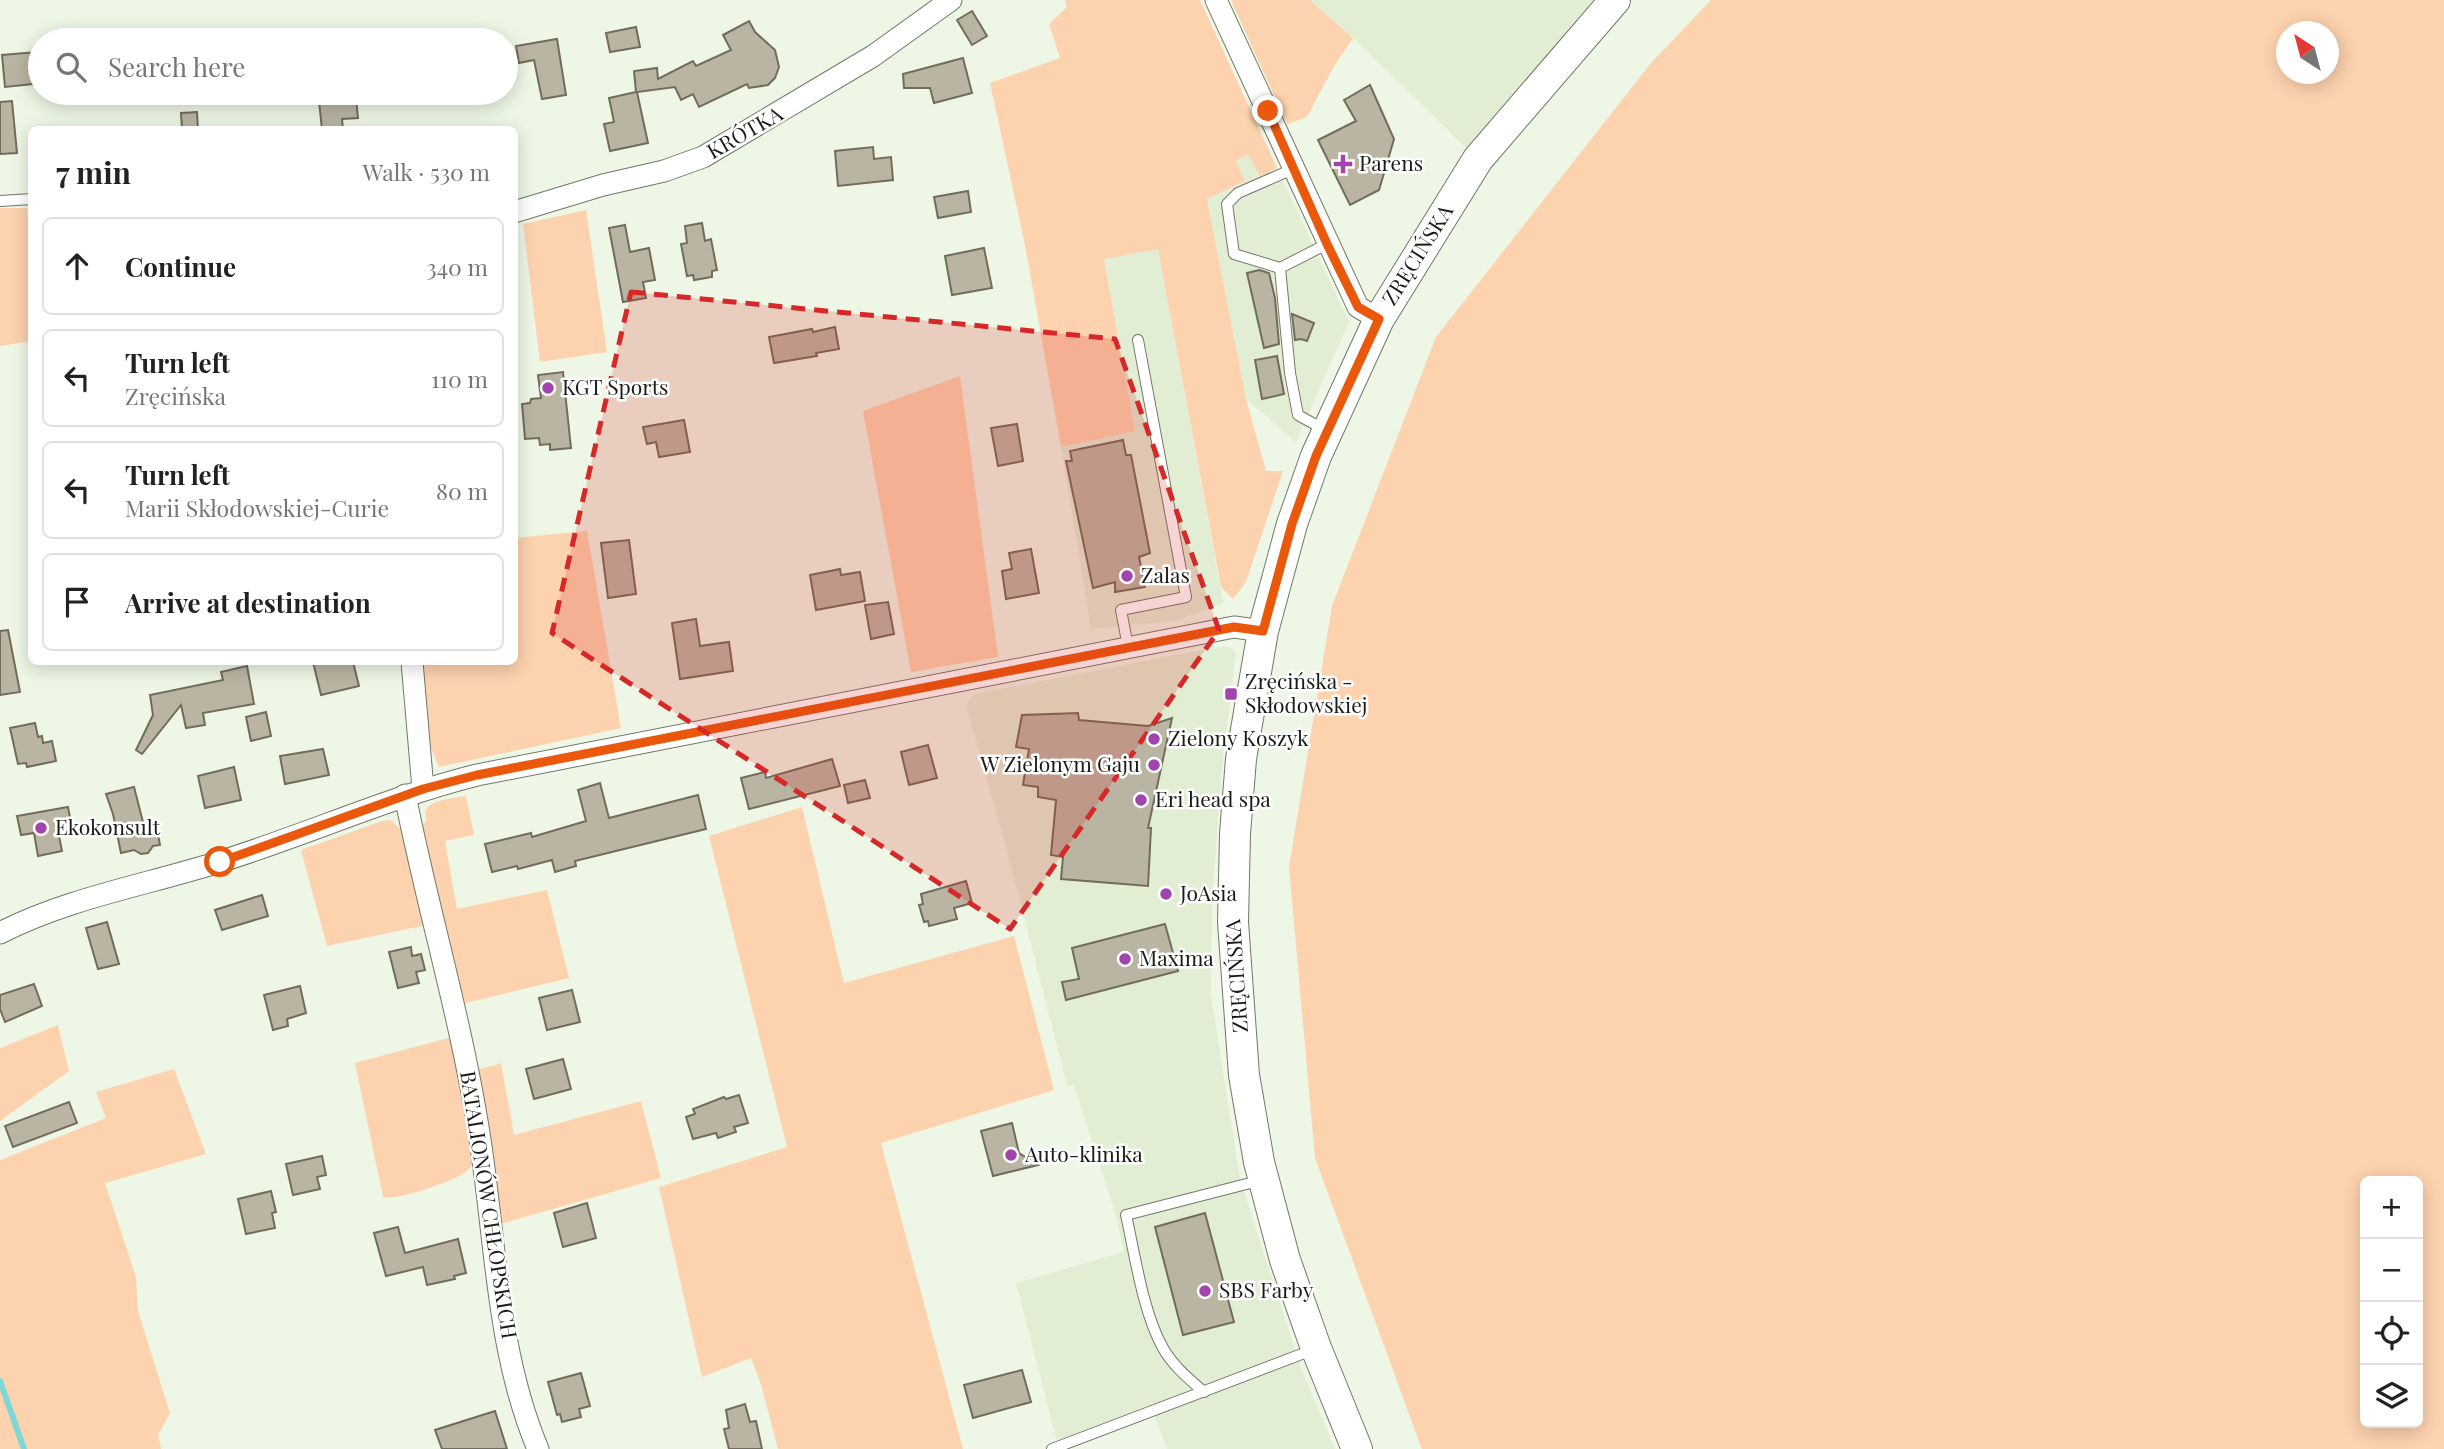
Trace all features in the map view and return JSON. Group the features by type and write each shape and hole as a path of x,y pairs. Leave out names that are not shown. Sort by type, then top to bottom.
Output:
{"street":[{"name":"KRÓTKA","path":"518,211 703,158 873,56 951,0"},
{"path":"1216,0 1358,307 1379,319"},
{"name":"ZRĘCIŃSKA","path":"1357,1449 1316,1348 1285,1260 1264,1180 1244,1075 1233,922 1235,834 1241,759 1263,631 1292,524 1326,431 1379,319 1478,159 1615,0"},
{"path":"0,933 59,908 220,862 414,792 477,775 1234,627 1263,631"},
{"name":"BATALIONÓW CHŁOPSKICH","path":"412,665 414,792 485,1166 498,1300 526,1420 538,1449"}],"lane":[{"path":"1293,169 1238,193 1227,204 1234,254 1280,268 1327,244"},
{"path":"0,201 28,200"},
{"path":"1280,268 1290,373 1298,415 1326,431"},
{"path":"1128,647 1121,610 1186,597 1138,340"},
{"path":"1204,1392 1181,1371 1163,1348 1151,1320 1126,1215 1264,1180"},
{"path":"1052,1449 1316,1348"}],"highlighted area":[{"path":"631,292 1115,339 1219,630 1010,929 552,633"}],"shaded area":[{"path":"1065,0 1200,0 1277,168 1260,176 1248,155 1236,161 1245,181 1207,199 1246,399 1266,471 1283,471 1246,582 1233,599 1221,587 1158,249 1104,259 1135,431 1061,447 1025,245 990,83 1060,58 1049,24 1067,7"},
{"path":"1231,0 1310,0 1353,38 1334,66 1307,117 1287,124"},
{"path":"1310,0 1615,0 1478,159 1345,30"},
{"path":"1711,0 2444,0 2444,1449 1422,1449 1315,1158 1289,867 1332,606 1436,337 1651,63"},
{"path":"1248,155 1260,176 1277,168 1349,322 1296,442 1246,399 1207,199 1245,181 1236,161"},
{"path":"0,208 27,208 28,342 0,346"},
{"path":"586,210 607,352 540,362 523,224"},
{"path":"1158,248 1223,603 1175,621 1091,629 1061,447 1135,431 1104,258"},
{"path":"960,376 998,657 911,672 863,411"},
{"path":"587,531 621,728 439,767 431,748 428,723 424,719 421,665 518,665 518,538"},
{"path":"1224,646 1232,648 1236,653 1223,758 1212,899 1211,995 1240,1179 1301,1368 1335,1449 1167,1449 1150,1405 1057,1441 1016,1283 1124,1252 1116,1216 1074,1085 1067,1086 1009,858 966,705 974,694"},
{"path":"466,796 474,835 445,841 457,909 547,890 569,978 462,1004 432,883 422,824 426,822 426,810 433,803"},
{"path":"802,807 844,983 1014,936 1054,1090 881,1143 963,1449 778,1449 761,1384 751,1358 702,1377 659,1187 787,1147 709,836"},
{"path":"391,820 399,828 404,828 426,925 327,946 301,850"},
{"path":"58,1025 69,1071 0,1121 0,1048"},
{"path":"452,1037 476,1160 466,1172 448,1181 412,1194 383,1197 355,1063"},
{"path":"501,1063 514,1135 641,1101 661,1178 500,1224 474,1071"},
{"path":"174,1069 206,1154 105,1183 136,1277 138,1311 170,1413 158,1435 161,1449 0,1449 0,1160 106,1118 96,1092"}],"building":[{"path":"972,11 987,36 972,45 957,20"},
{"path":"749,21 755,32 775,50 779,67 775,78 768,85 749,88 747,84 699,107 693,94 681,100 675,87 637,92 648,143 610,151 604,124 614,122 609,98 636,92 634,71 657,68 658,79 693,61 696,66 731,50 723,35"},
{"path":"636,27 640,47 610,52 606,33"},
{"path":"557,39 566,95 542,99 534,60 519,63 518,46"},
{"path":"28,53 28,85 5,87 2,55"},
{"path":"963,58 972,93 934,103 930,88 904,88 903,74"},
{"path":"1370,85 1394,139 1379,190 1350,205 1318,140 1356,121 1344,100"},
{"path":"12,101 17,153 0,154 0,102"},
{"path":"319,105 357,105 358,118 342,119 343,126 322,126"},
{"path":"197,112 198,126 182,126 181,113"},
{"path":"873,147 874,159 891,157 893,180 838,186 835,151"},
{"path":"968,191 971,212 938,218 934,197"},
{"path":"702,223 705,241 711,239 717,270 712,271 712,277 694,280 693,275 687,276 681,244 687,243 685,226"},
{"path":"625,225 630,252 649,248 655,280 643,282 646,298 623,302 609,228"},
{"path":"984,248 992,288 952,295 945,256"},
{"path":"1259,270 1269,273 1275,298 1279,344 1264,348 1247,273"},
{"path":"1292,314 1314,323 1307,341 1295,340"},
{"path":"835,327 839,349 816,353 817,356 774,363 769,337"},
{"path":"1277,356 1284,394 1262,399 1255,360"},
{"path":"563,372 571,448 550,450 550,444 540,445 539,438 525,439 522,404 541,398 538,375"},
{"path":"684,420 690,452 659,457 656,442 647,444 643,427"},
{"path":"1017,424 1023,461 998,466 991,428"},
{"path":"1123,440 1126,455 1131,455 1150,553 1139,557 1145,587 1115,592 1115,582 1093,588 1066,461 1072,461 1070,451"},
{"path":"629,540 636,594 608,598 601,543"},
{"path":"1031,549 1039,593 1006,599 1002,571 1012,569 1009,553"},
{"path":"840,569 841,575 860,572 865,601 816,610 810,575"},
{"path":"888,602 894,634 871,639 865,605"},
{"path":"696,619 700,646 729,642 733,671 680,679 672,623"},
{"path":"8,630 20,692 0,695 0,631"},
{"path":"314,665 354,665 359,686 321,695"},
{"path":"247,666 254,704 203,713 205,725 186,728 181,705 142,754 136,750 153,715 150,695 223,680 221,672"},
{"path":"266,712 271,736 251,741 246,717"},
{"path":"1078,713 1079,720 1148,726 1172,718 1148,828 1151,828 1148,886 1061,879 1063,857 1051,855 1056,800 1038,797 1038,787 1023,785 1029,749 1016,747 1022,715"},
{"path":"35,723 38,737 42,736 43,743 52,741 56,761 27,767 26,763 18,764 10,728"},
{"path":"928,745 937,778 909,785 901,752"},
{"path":"323,749 329,775 285,784 280,756"},
{"path":"832,759 840,786 749,809 741,778 765,772 766,778"},
{"path":"234,767 241,800 205,808 198,776"},
{"path":"865,780 870,798 848,803 844,785"},
{"path":"600,783 609,818 698,795 706,829 575,861 576,866 555,872 552,860 518,869 517,866 492,872 485,844 531,833 532,837 586,821 578,790"},
{"path":"134,787 144,826 156,823 160,845 153,846 148,853 141,854 134,850 121,853 106,794"},
{"path":"68,807 71,823 57,826 62,851 38,856 34,833 21,835 17,816"},
{"path":"966,881 972,903 954,908 957,919 929,926 928,921 924,922 919,905 923,904 921,894"},
{"path":"262,895 268,916 222,930 215,910"},
{"path":"107,922 119,964 98,969 86,928"},
{"name":"Maxima","path":"1165,924 1178,971 1066,1000 1062,982 1079,979 1072,948"},
{"path":"411,947 412,956 421,954 425,970 416,972 419,983 398,988 389,952"},
{"path":"34,984 42,1006 5,1022 0,1009 0,995"},
{"path":"300,986 306,1013 287,1019 288,1026 273,1030 264,995"},
{"path":"572,990 580,1022 547,1030 539,998"},
{"path":"563,1059 571,1089 534,1099 526,1069"},
{"path":"739,1095 748,1123 734,1127 736,1132 718,1138 716,1133 693,1139 686,1117 695,1114 693,1109 724,1097 726,1099"},
{"path":"69,1102 77,1123 13,1147 5,1126"},
{"path":"1012,1123 1019,1153 1038,1165 993,1176 981,1131"},
{"path":"322,1156 326,1175 317,1177 320,1189 293,1195 286,1164"},
{"path":"271,1191 276,1212 272,1213 275,1228 246,1234 238,1199"},
{"path":"587,1203 596,1238 563,1247 554,1213"},
{"path":"1205,1213 1234,1322 1183,1335 1155,1227"},
{"path":"398,1227 405,1253 458,1239 466,1273 454,1276 455,1279 427,1285 423,1267 386,1276 374,1233"},
{"path":"1022,1370 1031,1402 973,1418 964,1385"},
{"path":"581,1373 590,1406 579,1409 581,1417 562,1422 560,1414 557,1415 548,1382"},
{"path":"745,1404 750,1422 756,1421 762,1449 729,1449 724,1429 729,1428 726,1410"},
{"path":"495,1411 507,1449 442,1449 435,1430"}],"waterway":[{"path":"0,1381 24,1449"}],"place":[{"name":"Parens","path":"1343,164"},
{"name":"KGT Sports","path":"548,388"},
{"name":"Zalas","path":"1127,576"},
{"name":"Zręcińska - Skłodowskiej","path":"1231,694"},
{"name":"Zielony Koszyk","path":"1154,739"},
{"name":"W Zielonym Gaju","path":"1154,765"},
{"name":"Eri head spa","path":"1141,800"},
{"name":"Ekokonsult","path":"41,828"},
{"name":"JoAsia","path":"1166,894"},
{"name":"Maxima","path":"1125,959"},
{"name":"Auto-klinika","path":"1011,1155"},
{"name":"SBS Farby","path":"1205,1291"}],"route":[{"path":"220,862 423,789 477,775 1234,627 1263,631 1292,524 1316,456 1379,319 1358,307 1268,111"}]}
